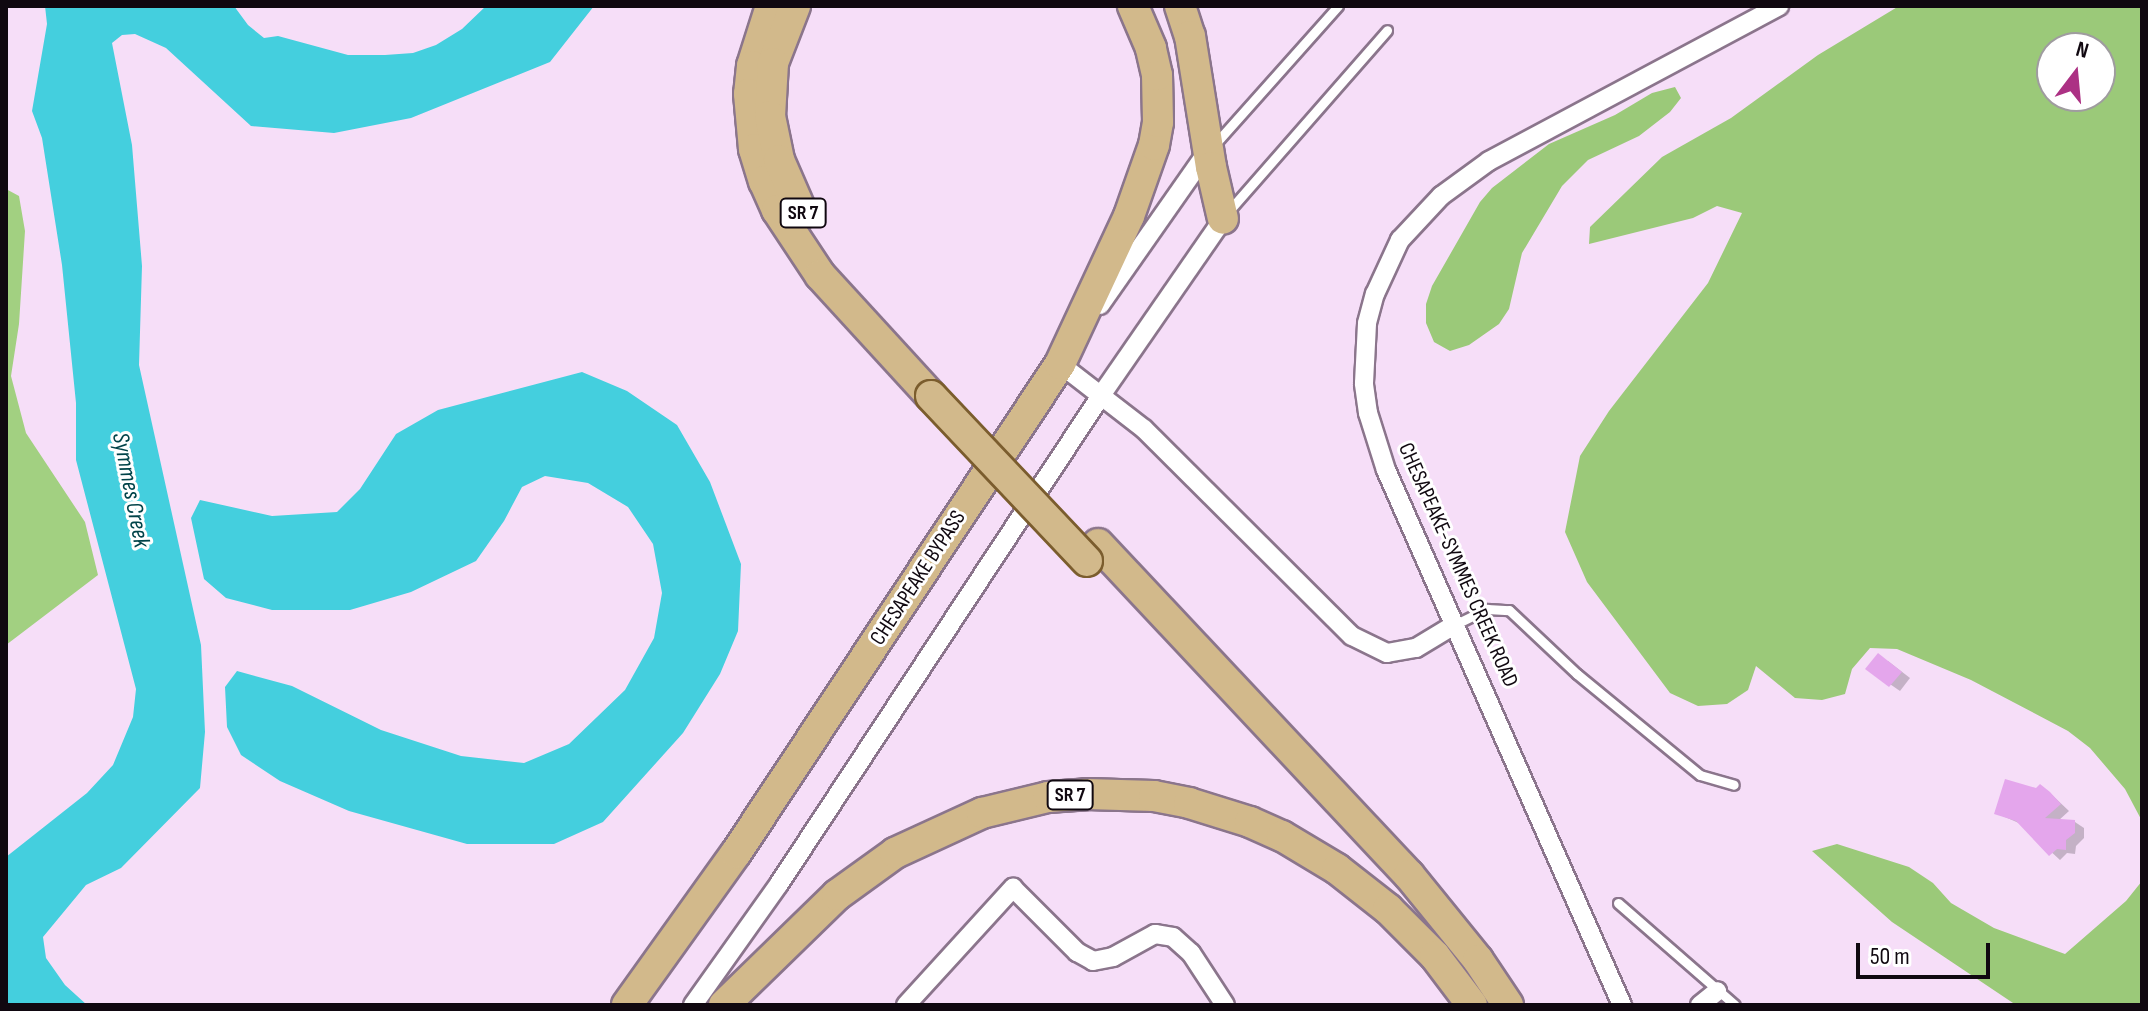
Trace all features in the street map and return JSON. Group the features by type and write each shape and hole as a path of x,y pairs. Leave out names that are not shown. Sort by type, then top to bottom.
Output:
{"main road":[{"path":"771,6 752,66 749,94 754,149 764,181 777,210 820,275 937,388"},
{"name":"SR 7","path":"795,6 781,36 770,92 774,140 788,184 831,256 937,388 1092,552 1409,875 1478,960 1508,1005"},
{"path":"1060,364 1135,203 1154,145 1158,122 1157,75 1151,48 1133,6"},
{"path":"1180,6 1190,36 1208,151 1223,219"},
{"name":"CHESAPEAKE BYPASS","path":"627,1005 745,840 1060,364"},
{"path":"1092,552 1359,850 1406,906 1435,956"},
{"name":"SR 7","path":"724,1005 828,903 895,853 982,813 1048,797 1087,794 1154,796 1189,803 1250,822 1282,836 1361,887 1435,956 1472,1005"}],"street":[{"name":"CHESAPEAKE-SYMMES CREEK ROAD","path":"1622,1005 1473,661 1386,470 1368,413 1363,353 1375,294 1386,266 1419,217 1489,161 1779,6"},
{"name":"CHESAPEAKE BYPASS","path":"1060,364 1208,151"},
{"path":"693,1005 787,871 1102,394 1223,219"},
{"path":"1060,364 1102,394 1154,439 1352,636 1387,653 1416,648 1454,625"},
{"path":"906,1005 1013,888 1077,952 1093,961 1113,957 1155,934 1173,937 1191,953 1225,1005"},
{"path":"1700,1005 1717,991"}],"lane":[{"path":"1208,151 1338,6"},
{"path":"1223,219 1387,30"},
{"path":"1454,625 1487,609 1498,607 1509,610 1577,674 1700,775 1734,785"},
{"path":"1618,903 1735,1005"}],"green space":[{"path":"1899,6 2142,6 2142,821 2125,789 2090,748 2068,731 1971,680 1897,649 1870,648 1852,669 1845,694 1822,700 1795,698 1756,666 1748,690 1727,704 1698,706 1670,693 1587,582 1565,532 1580,456 1609,411 1708,283 1742,213 1717,206 1693,218 1589,244 1590,227 1662,157 1731,118 1818,55"},
{"path":"1675,87 1681,98 1670,112 1639,136 1588,160 1562,186 1522,253 1509,309 1499,324 1469,345 1450,351 1434,342 1426,323 1426,304 1432,286 1480,202 1492,188 1549,144 1615,115 1652,93"},
{"path":"6,189 19,196 25,231 19,324 11,376 26,433 85,522 98,575 6,645"},
{"path":"1837,844 1909,867 1933,883 1951,903 1994,928 2065,954 2126,901 2142,881 2142,1005 2016,1005 1892,922 1812,851"}],"water":[{"name":"Symmes Creek","path":"45,6 234,6 248,25 264,38 278,36 348,55 385,55 413,53 436,45 462,29 486,6 594,6 550,62 411,118 334,133 251,126 166,48 135,34 122,35 112,43 132,145 142,266 139,365 201,645 205,732 200,788 121,868 86,885 43,937 46,958 65,985 87,1005 6,1005 6,857 87,793 113,765 133,717 136,689 76,460 76,403 62,265 42,138 32,111 47,24"},
{"path":"582,372 627,391 677,425 710,482 741,564 738,631 720,674 683,733 603,822 554,844 467,844 349,811 280,781 241,755 227,727 225,687 237,671 292,686 381,730 461,756 524,763 569,744 625,690 654,638 662,593 653,544 628,507 588,483 545,476 522,487 504,521 476,561 411,592 350,610 272,610 226,598 204,579 191,518 200,500 272,516 337,512 360,489 396,434 438,410"}],"building":[{"path":"1878,653 1902,672 1889,687 1865,669"},
{"path":"2005,779 2036,788 2040,784 2050,792 2061,804 2045,818 2075,820 2075,833 2066,840 2066,850 2057,849 2049,856 2016,821 1994,814"}]}
